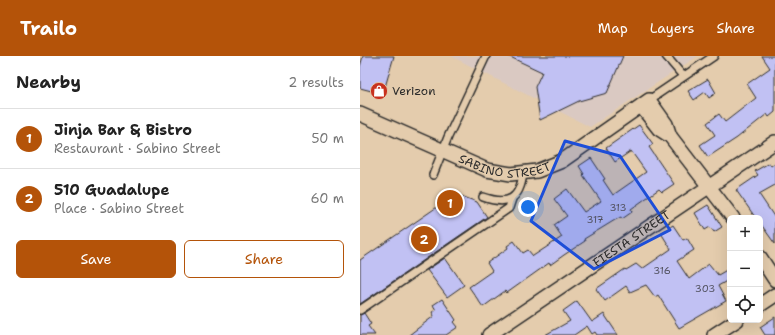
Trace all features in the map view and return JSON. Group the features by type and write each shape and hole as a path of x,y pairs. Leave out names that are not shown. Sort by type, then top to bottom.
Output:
{"street":[{"name":"SABINO STREET","path":"360,114 487,170 511,174 537,171 562,161 645,103"},
{"path":"645,103 659,129 670,136 731,215"},
{"name":"FIESTA STREET","path":"489,335 775,142"},
{"path":"763,262 775,280"},
{"path":"763,303 775,295"},
{"path":"714,335 732,323"}],"lane":[{"path":"433,175 442,150 486,56"},
{"path":"666,56 683,76"},
{"path":"645,103 714,56"},
{"path":"360,310 509,208 512,200 518,193 523,173"},
{"path":"483,197 500,201 512,200"}],"highlighted area":[{"path":"565,141 620,156 670,230 594,269 531,221"}],"shaded area":[{"path":"451,56 698,56 590,127"}],"building":[{"path":"363,56 394,56 383,94 360,88 360,67"},
{"path":"508,56 623,56 607,93 579,101 540,120 535,87 542,72"},
{"path":"762,56 775,56 775,112 769,117 767,114 737,138 708,157 700,145 715,135 707,123 719,114 725,122 756,98 747,84 770,68"},
{"path":"708,79 716,93 709,98 705,92 694,100 688,91"},
{"path":"639,125 653,144 649,147 674,184 662,192 659,189 631,209 632,212 622,219 621,217 615,220 584,239 585,241 550,265 549,263 507,293 505,291 483,307 469,287 492,271 487,263 508,248 507,246 514,241 523,253 528,250 533,256 562,237 554,225 567,216 554,199 567,189 584,212 601,201 583,175 584,174 579,166 591,158 605,179 603,180 613,195 646,172 631,151 615,162 606,148"},
{"path":"769,163 771,166 775,163 775,185 759,194 775,218 775,244 763,227 763,215 754,215 736,190 758,175 755,171"},
{"path":"456,194 477,202 487,217 360,304 360,260"},
{"path":"708,205 722,227 714,232 710,227 705,230 695,213"},
{"path":"673,225 683,240 687,238 694,250 677,261 689,279 709,264 718,275 727,270 727,281 718,286 726,301 679,328 658,295 655,297 646,285 630,292 626,286 605,301 596,289 625,269 626,270 636,264 642,269 671,249 661,233"},
{"path":"445,258 464,285 447,297 427,270"},
{"path":"442,299 456,320 454,322 458,327 446,335 409,335 434,316 432,312 436,310 433,305"},
{"path":"577,301 592,322 604,314 618,335 597,335 595,332 592,334 587,326 574,335 545,335 570,321 563,311"},
{"path":"364,313 371,324 368,326 375,335 360,335 360,315"},
{"path":"775,317 775,335 765,335 760,327"}],"place":[{"name":"Verizon","path":"379,91"},
{"name":"Jinja Bar & Bistro","path":"450,203"},
{"name":"510 Guadalupe","path":"424,239"}]}
